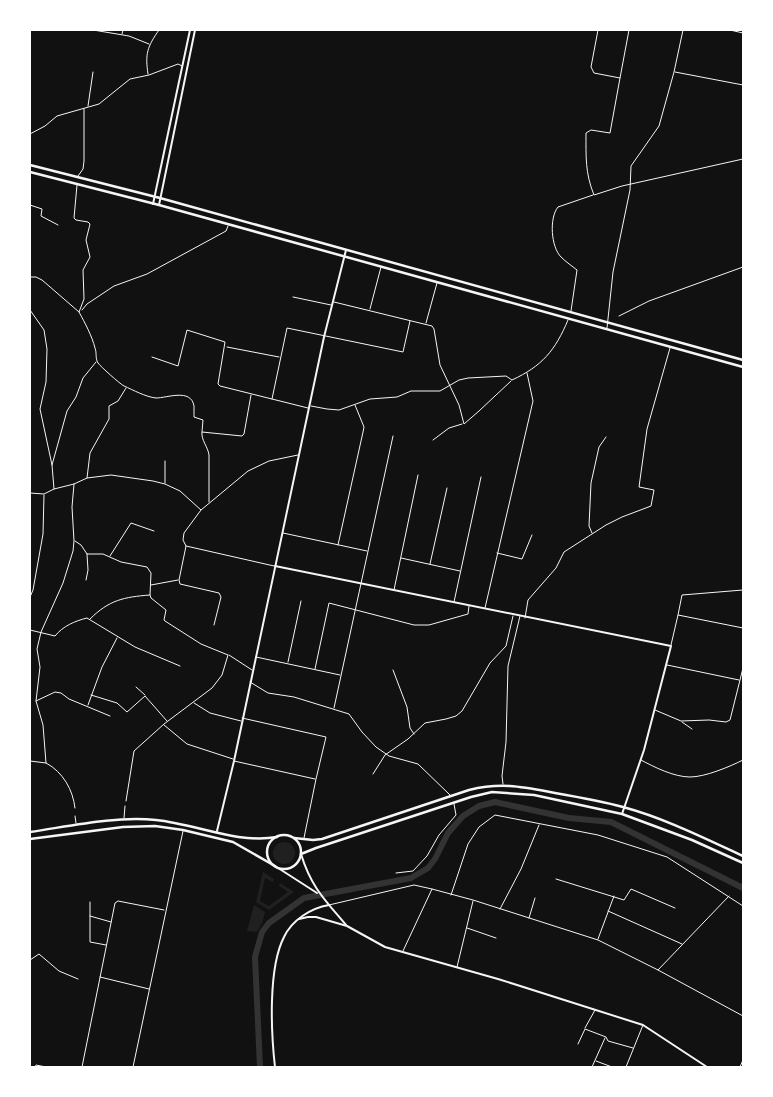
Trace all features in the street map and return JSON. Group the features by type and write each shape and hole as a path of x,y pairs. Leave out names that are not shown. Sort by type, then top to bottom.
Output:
{"main road":[{"path":"30,165 155,196 743,360"},
{"path":"30,172 158,205 743,367"},
{"path":"711,358 713,351"},
{"path":"30,832 124,819 166,821 247,839 285,835 304,840 322,839 451,796 488,785 503,785 624,807 691,832 743,856"},
{"path":"301,854 492,792 504,792 557,799 622,814 692,840 743,864"},
{"path":"30,839 123,826 155,826 183,830 233,842 280,869 291,868 296,864 301,854 300,845 294,838"},
{"path":"275,866 268,857 267,851 269,845 277,837"}],"street":[{"path":"93,30 122,35 149,44"},
{"path":"122,35 123,30"},
{"path":"149,75 146,58 149,44 158,30"},
{"path":"153,204 190,30"},
{"path":"158,205 195,30"},
{"path":"598,30 592,70 594,73 620,78"},
{"path":"594,195 588,180 586,166 586,133 591,130 610,133 630,30"},
{"path":"607,330 613,272 629,195 631,166 659,126 683,30"},
{"path":"691,30 712,30"},
{"path":"730,30 743,33"},
{"path":"30,134 45,126 57,116 99,104 130,78 149,75 178,64 182,66"},
{"path":"181,71 186,72"},
{"path":"88,107 93,72"},
{"path":"674,72 743,85"},
{"path":"77,176 83,169 84,161 84,108"},
{"path":"571,312 577,270 559,255 552,233 554,214 558,207 629,185 743,159"},
{"path":"77,184 74,218 90,224 86,240 90,257 83,270 84,299 79,312"},
{"path":"30,205 42,208 42,216 58,225"},
{"path":"79,312 87,304 114,286 150,273 226,231 229,225"},
{"path":"217,832 324,337 346,250"},
{"path":"370,310 381,267"},
{"path":"619,316 649,301 743,267"},
{"path":"30,278 36,277 42,280 79,312 96,348 96,361 102,369 126,387 150,397 186,396 192,402 194,418 204,420 202,436 209,455 209,503"},
{"path":"426,324 437,282"},
{"path":"293,297 331,306"},
{"path":"332,302 432,326 440,365 459,405 464,424"},
{"path":"30,310 44,330 47,349 46,382 40,409 52,465 54,489"},
{"path":"272,400 287,328 403,352 410,320"},
{"path":"433,440 449,428 464,424 512,380 527,372 552,351 562,335 568,320"},
{"path":"152,357 178,366 187,330 225,342 226,347 218,384 220,386 272,400 327,410 340,410 373,399 397,397 411,391 440,391 458,380 468,378 506,376 512,380"},
{"path":"226,347 280,357"},
{"path":"525,618 528,600 556,568 564,552 622,517 651,506 654,490 638,487 647,430 670,347"},
{"path":"52,465 67,411 76,397 83,378 96,361"},
{"path":"484,609 533,401 527,372"},
{"path":"87,478 90,453 109,419 109,406 118,401 126,387"},
{"path":"202,432 242,436 244,434 250,395"},
{"path":"338,545 364,427 355,404"},
{"path":"334,708 393,436"},
{"path":"593,534 589,526 591,483 599,447 606,437"},
{"path":"214,625 221,597 219,593 180,584 179,580 186,546 183,540 184,533 201,510 248,471 269,461 299,454"},
{"path":"165,461 165,484"},
{"path":"30,494 44,494 87,478 111,475 165,484 180,491 201,510"},
{"path":"394,591 418,475"},
{"path":"454,603 481,477"},
{"path":"46,764 43,724 36,701 40,667 36,649 41,632 70,564 74,541 72,507 74,484"},
{"path":"430,564 447,488"},
{"path":"30,597 44,534 44,494"},
{"path":"110,557 131,523 154,531"},
{"path":"282,533 368,551"},
{"path":"496,553 522,559 532,535"},
{"path":"74,541 81,544 87,554 88,570 86,580"},
{"path":"186,546 394,591 671,646"},
{"path":"87,554 98,553 121,562 147,567 151,573 150,595 151,598 166,610 164,620 202,644 228,655 252,670"},
{"path":"401,558 460,571"},
{"path":"150,586 179,580"},
{"path":"622,814 641,760 671,646 682,595 743,590"},
{"path":"90,619 98,611 116,600 150,595"},
{"path":"288,663 301,601"},
{"path":"315,669 329,603 414,625 429,625 468,614 469,606"},
{"path":"373,774 385,754 414,734 425,722 446,720 462,711 490,663 506,646 513,615"},
{"path":"503,785 508,666 520,616"},
{"path":"678,616 743,628"},
{"path":"30,630 56,636 64,626 70,626 85,618 90,619 118,638 180,666"},
{"path":"87,706 102,667 118,638"},
{"path":"126,801 134,758 133,753 164,724 212,688 222,675 228,655"},
{"path":"255,657 341,675"},
{"path":"666,665 740,680"},
{"path":"680,721 709,720 726,722 730,720 743,668"},
{"path":"393,670 407,707 410,728 414,734"},
{"path":"250,682 268,693 294,697 349,714 362,732 385,754 418,764 451,796"},
{"path":"136,687 168,721"},
{"path":"36,701 57,692 110,716"},
{"path":"91,696 116,703 127,712 145,696"},
{"path":"193,702 210,713 326,737 304,840"},
{"path":"654,710 680,721 692,729"},
{"path":"164,724 187,744 234,760 316,779"},
{"path":"641,760 663,770 687,777 698,776 725,768 743,760"},
{"path":"30,761 53,767 70,787 74,795 76,808"},
{"path":"396,873 414,871 427,856 438,835 456,815 454,804"},
{"path":"124,819 125,806"},
{"path":"451,895 468,844 479,827 495,815 598,835 667,857 743,906"},
{"path":"76,816 76,826"},
{"path":"500,909 521,869 540,824"},
{"path":"133,1067 183,830"},
{"path":"301,854 306,872 319,894 347,926"},
{"path":"275,866 319,894"},
{"path":"556,879 624,900 631,889 676,908"},
{"path":"275,1067 272,1009 277,961 283,938 299,919 316,907 414,885 473,900 598,940 743,1016"},
{"path":"402,952 432,889"},
{"path":"598,940 614,896"},
{"path":"658,970 729,896"},
{"path":"529,918 535,898"},
{"path":"457,967 473,900"},
{"path":"82,1067 115,903 118,901 165,910"},
{"path":"90,902 90,942 106,945"},
{"path":"608,911 683,944"},
{"path":"90,916 111,922"},
{"path":"299,919 316,917 347,926 373,942 402,952 596,1009 643,1025 707,1067"},
{"path":"466,928 496,938"},
{"path":"30,960 39,954 59,971 78,979"},
{"path":"100,977 149,989"},
{"path":"578,1044 596,1009"},
{"path":"626,1067 643,1025"},
{"path":"585,1029 606,1037 608,1041 633,1048"},
{"path":"592,1067 606,1037"},
{"path":"740,1067 743,1060"},
{"path":"595,1061 612,1067"},
{"path":"35,1067 36,1065 46,1067"}],"shaded area":[{"path":"280,842 288,842 295,849 295,857 288,864 280,864 273,857 273,849"},
{"path":"263,872 274,879 273,882 265,878 260,901 269,906 288,892 279,886 280,883 294,892 269,910 256,902"},
{"path":"254,905 265,912 257,932 247,931"}],"waterway":[{"path":"260,1067 255,957 262,932 269,923 304,898 411,878 428,868 435,859 448,833 463,816 479,806 495,802 569,818 611,822 743,888"}]}
